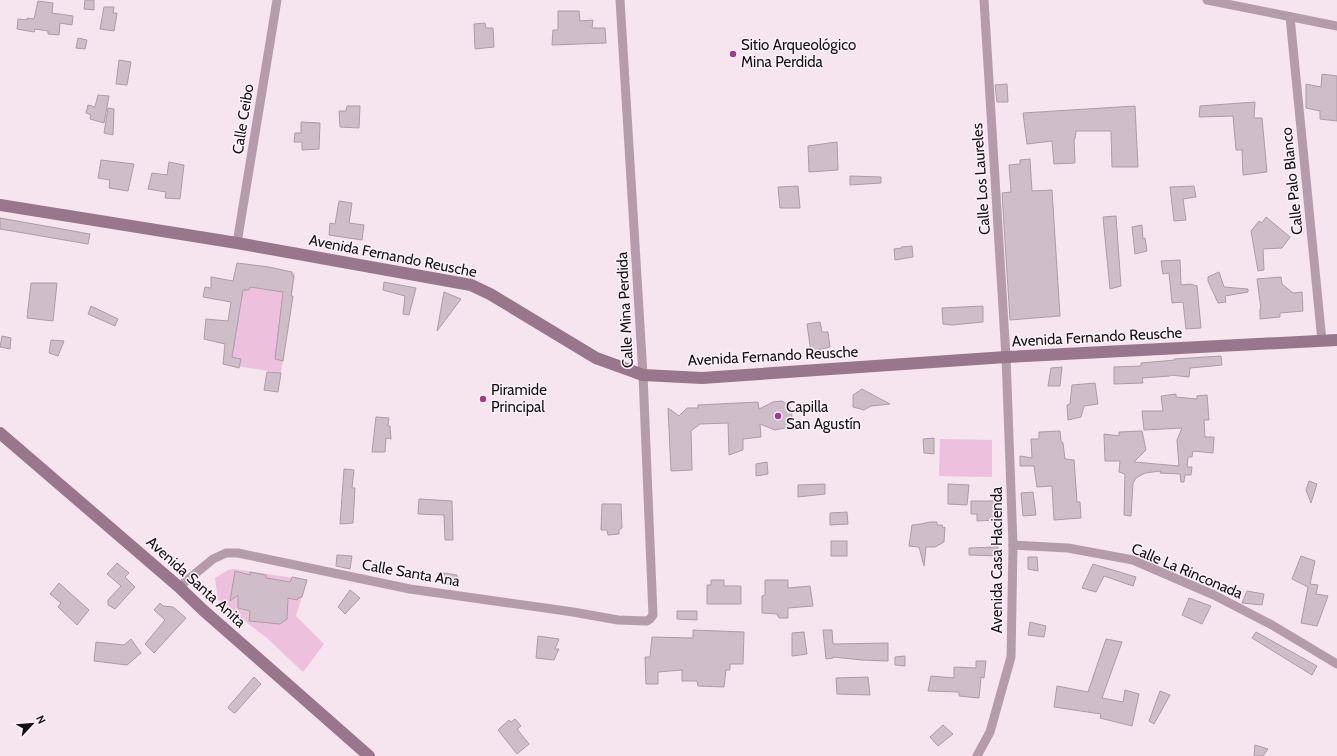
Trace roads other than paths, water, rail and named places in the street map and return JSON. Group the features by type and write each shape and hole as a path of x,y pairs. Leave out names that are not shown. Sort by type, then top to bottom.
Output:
{"street":[{"name":"Calle Ceibo","path":"237,243 277,0"},
{"name":"Calle Mina Perdida","path":"620,0 643,375 652,615 650,619"},
{"name":"Calle Los Laureles","path":"984,0 1006,357"},
{"path":"1207,0 1290,18 1337,26"},
{"name":"Calle Palo Blanco","path":"1290,18 1322,341"},
{"name":"Avenida Fernando Reusche","path":"0,205 237,243 471,285 490,294 596,358 643,375 702,378 1006,357 1337,340"},
{"name":"Avenida Casa Hacienda","path":"977,756 990,732 1011,657 1012,545 1006,357"},
{"name":"Avenida Santa Anita","path":"0,433 179,586 203,610 369,756"},
{"name":"Calle La Rinconada","path":"1012,545 1068,548 1133,560 1214,595 1272,625 1337,664"},
{"name":"Calle Santa Ana","path":"179,586 213,559 226,553 238,553 410,590 573,612 618,620 647,621 650,619"}],"place":[{"name":"Sitio Arqueológico Mina Perdida","path":"733,54"},
{"name":"Piramide Principal","path":"483,399"},
{"name":"Capilla San Agustín","path":"778,416"}]}
